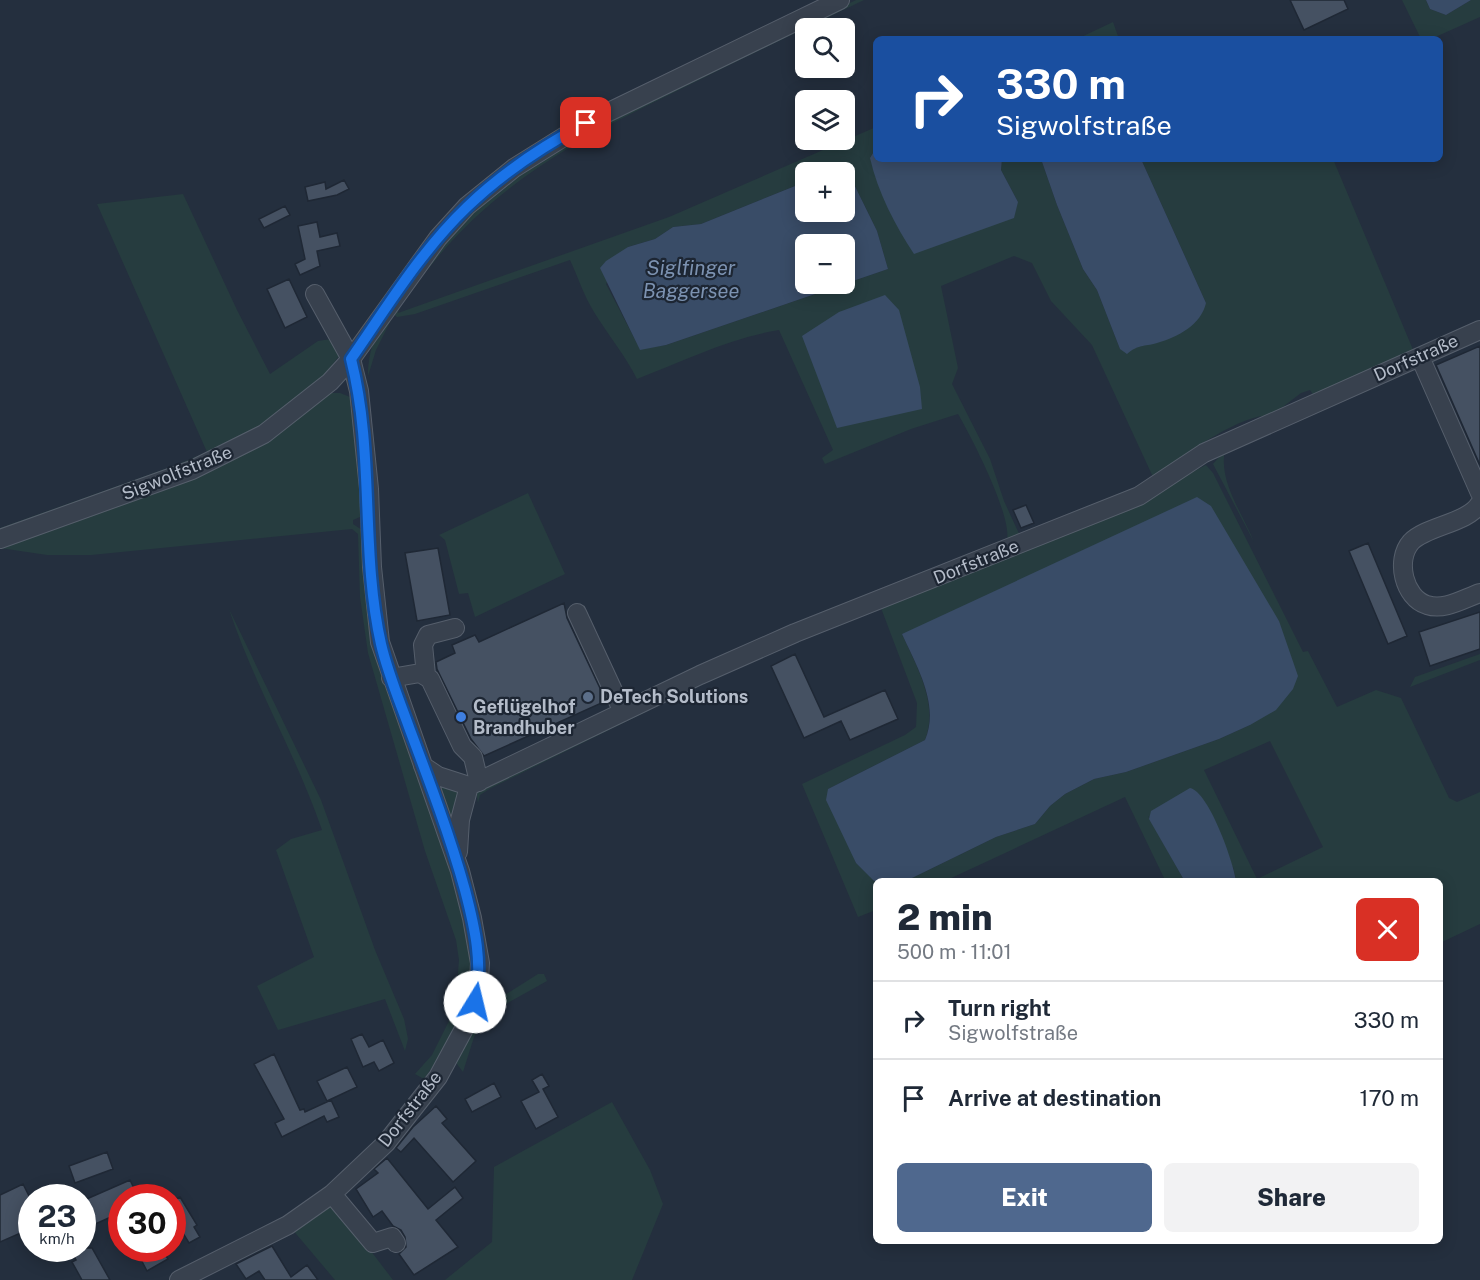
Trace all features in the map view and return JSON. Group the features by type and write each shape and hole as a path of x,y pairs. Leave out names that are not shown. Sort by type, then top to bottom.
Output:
{"street":[{"name":"Sigwolfstraße","path":"0,539 136,491 226,455 264,434 301,407 351,359 418,264 467,206 530,156 586,123 840,0"},
{"name":"Dorfstraße","path":"179,1280 288,1225 332,1194 386,1143 430,1089 465,1027 475,1002 480,963 460,871 380,642 359,391 351,359 315,294"},
{"name":"Dorfstraße","path":"460,871 460,820 474,784 795,633 1138,496 1204,453 1480,330"},
{"path":"1420,357 1480,493"},
{"path":"1480,503 1462,516 1412,541 1404,557 1403,575 1411,593 1423,604 1438,608 1480,593"},
{"path":"577,613 623,712"},
{"path":"426,675 423,645 428,635 455,628"},
{"path":"391,678 420,673 426,675 434,684 462,746 473,757 474,784 438,776 423,766"},
{"path":"332,1194 373,1243 392,1237 396,1243"}],"green space":[{"path":"856,0 864,0 827,18 820,18"},
{"path":"1402,0 1426,0 1430,9 1446,15 1471,0 1480,0 1480,17 1438,36 1420,36"},
{"path":"1113,22 1118,36 1083,36"},
{"path":"795,30 795,34 652,103 581,141 515,184 456,237 411,290 398,313 669,217 795,162 795,186 701,224 673,227 655,239 628,247 606,284 640,349 666,345 815,294 855,294 855,280 888,269 877,231 855,186 855,162 796,162 823,150 855,150 855,136 873,128 873,153 870,158 873,159 873,162 883,162 1018,202 1001,170 1002,162 1042,162 1083,269 1097,290 1120,349 1156,343 1206,303 1142,162 1334,162 1414,352 1314,396 1310,390 1301,393 1271,416 1243,421 1227,429 1153,477 1092,345 1051,301 1032,263 1014,256 941,286 958,368 952,384 990,459 1004,501 1021,538 1007,540 1007,529 997,496 981,458 958,414 911,429 825,464 822,458 833,450 779,330 725,344 637,379 590,306 570,260 415,314 397,317 392,313 459,225 489,197 558,147"},
{"path":"183,194 237,310 270,374 318,341 331,339 339,356 323,377 258,428 191,463 0,531 0,528 207,452 97,204"},
{"path":"391,320 376,350 368,376 369,361 376,337 385,324"},
{"path":"331,393 340,393 350,397 352,403 350,408 356,410 362,506 360,517 353,520 353,524 362,530 365,570 458,887 473,952 469,1003 440,1056 424,1079 415,1074 432,1055 455,1009 459,960 456,940 425,851 368,653 360,597 358,534 352,529 91,555 47,555 0,548 121,504"},
{"path":"1225,450 1225,474 1228,485 1254,542 1213,464"},
{"path":"1206,465 1213,473 1303,652 1308,651 1337,707 1376,690 1401,698 1449,798 1457,802 1480,792 1480,924 1443,942 1443,878 1259,878 1323,847 1270,741 1204,770 1257,878 1236,878 1233,867 1148,816 1183,878 1164,878 1125,797 951,878 912,878 996,837 1035,824 1050,806 1065,794 1094,779 1126,772 1219,739 1250,725 1279,621 1260,593 902,634 920,673 928,700 929,727 925,740 828,789 856,863 873,879 873,911 858,917 802,784 905,735 916,727 917,703 881,608 1125,507"},
{"path":"528,493 565,574 475,617 468,593 459,594 445,540 439,535"},
{"path":"229,609 321,800 375,950 404,1019 408,1039 405,1051 385,999 278,1030 257,986 314,957 276,850 291,839 322,830 300,774 250,665"},
{"path":"1480,654 1480,660 1410,687 1415,677"},
{"path":"721,675 491,788 480,795 478,803 476,790"},
{"path":"436,784 461,791 455,829"},
{"path":"538,974 544,974 547,981 488,1014 474,1037 463,1072 454,1060 481,1001 492,1003"},
{"path":"612,1102 650,1170 663,1204 632,1280 445,1280 492,1242 494,1167"},
{"path":"330,1203 335,1204 393,1280 335,1280 292,1229"}],"water":[{"path":"1426,0 1471,0 1446,15 1430,9"},
{"path":"873,153 873,162 1002,162 1001,170 1018,202 1014,218 914,254 882,196 870,158"},
{"path":"1042,162 1142,162 1206,303 1199,318 1188,329 1173,337 1138,347 1127,354 1120,349 1097,290 1083,269"},
{"name":"Siglfinger Baggersee","path":"795,186 795,222 855,222 855,186 877,231 888,269 855,280 855,234 795,234 795,294 815,294 666,345 640,350 600,268 606,261 628,247 655,239 673,227 701,224"},
{"path":"885,295 899,310 920,387 922,409 837,428 802,336 839,312"},
{"path":"1197,497 1211,506 1279,621 1298,676 1293,689 1276,710 1250,725 1219,739 1126,772 1094,779 1065,794 1050,806 1035,824 996,837 912,878 873,878 873,880 856,863 826,800 828,789 925,740 930,713 925,686 902,634"},
{"path":"1190,788 1197,792 1205,801 1219,828 1235,878 1183,878 1149,819 1151,811"}],"building":[{"path":"1290,0 1344,0 1348,9 1304,30"},
{"path":"344,180 349,189 337,195 308,201 305,187 325,182 326,189"},
{"path":"285,206 290,215 264,228 259,219"},
{"path":"317,222 320,237 337,233 340,246 317,251 320,266 300,275 295,264 305,259 298,226"},
{"path":"289,279 307,317 285,328 267,289"},
{"path":"1480,346 1480,465 1436,365"},
{"path":"1026,505 1034,523 1021,528 1013,510"},
{"path":"1368,543 1407,636 1388,644 1349,551"},
{"path":"438,548 450,615 417,621 405,553"},
{"path":"564,603 567,618 606,701 484,756 471,739 437,669 436,662 455,653 452,645 475,635 479,642"},
{"path":"1480,612 1480,649 1430,666 1419,632"},
{"path":"795,654 824,717 885,690 898,719 850,740 841,721 804,738 771,666"},
{"path":"362,1034 369,1047 383,1040 394,1063 379,1071 374,1062 363,1067 351,1039"},
{"path":"274,1054 300,1110 304,1109 305,1112 331,1100 339,1117 327,1122 324,1116 282,1137 275,1123 284,1119 254,1064"},
{"path":"347,1067 357,1087 327,1101 317,1081"},
{"path":"542,1074 549,1086 543,1089 558,1117 536,1129 521,1101 539,1092 532,1080"},
{"path":"494,1083 501,1097 472,1112 465,1099"},
{"path":"436,1106 447,1119 442,1123 476,1161 453,1182 414,1138 401,1152 396,1148 413,1127"},
{"path":"107,1152 113,1169 75,1183 69,1166"},
{"path":"387,1158 428,1209 455,1187 463,1198 436,1220 458,1247 414,1275 399,1254 406,1247 405,1237 401,1230 393,1226 382,1211 373,1217 356,1189 378,1173 374,1169"},
{"path":"18,1186 18,1234 0,1242 0,1195"},
{"path":"108,1190 108,1218 96,1224 96,1195"},
{"path":"186,1207 197,1225 194,1227 200,1237 189,1243 186,1238"},
{"path":"272,1246 291,1277 307,1265 318,1280 265,1280 259,1271 246,1279 236,1264"},
{"path":"96,1255 110,1280 82,1280 72,1262 96,1262"},
{"path":"142,1262 163,1262 147,1271"}],"place":[{"name":"DeTech Solutions","path":"588,697"},
{"name":"Geflügelhof Brandhuber","path":"461,717"}],"route":[{"path":"475,1002 480,963 460,871 380,642 359,391 351,359 418,264 467,206 530,156 586,123"}]}
